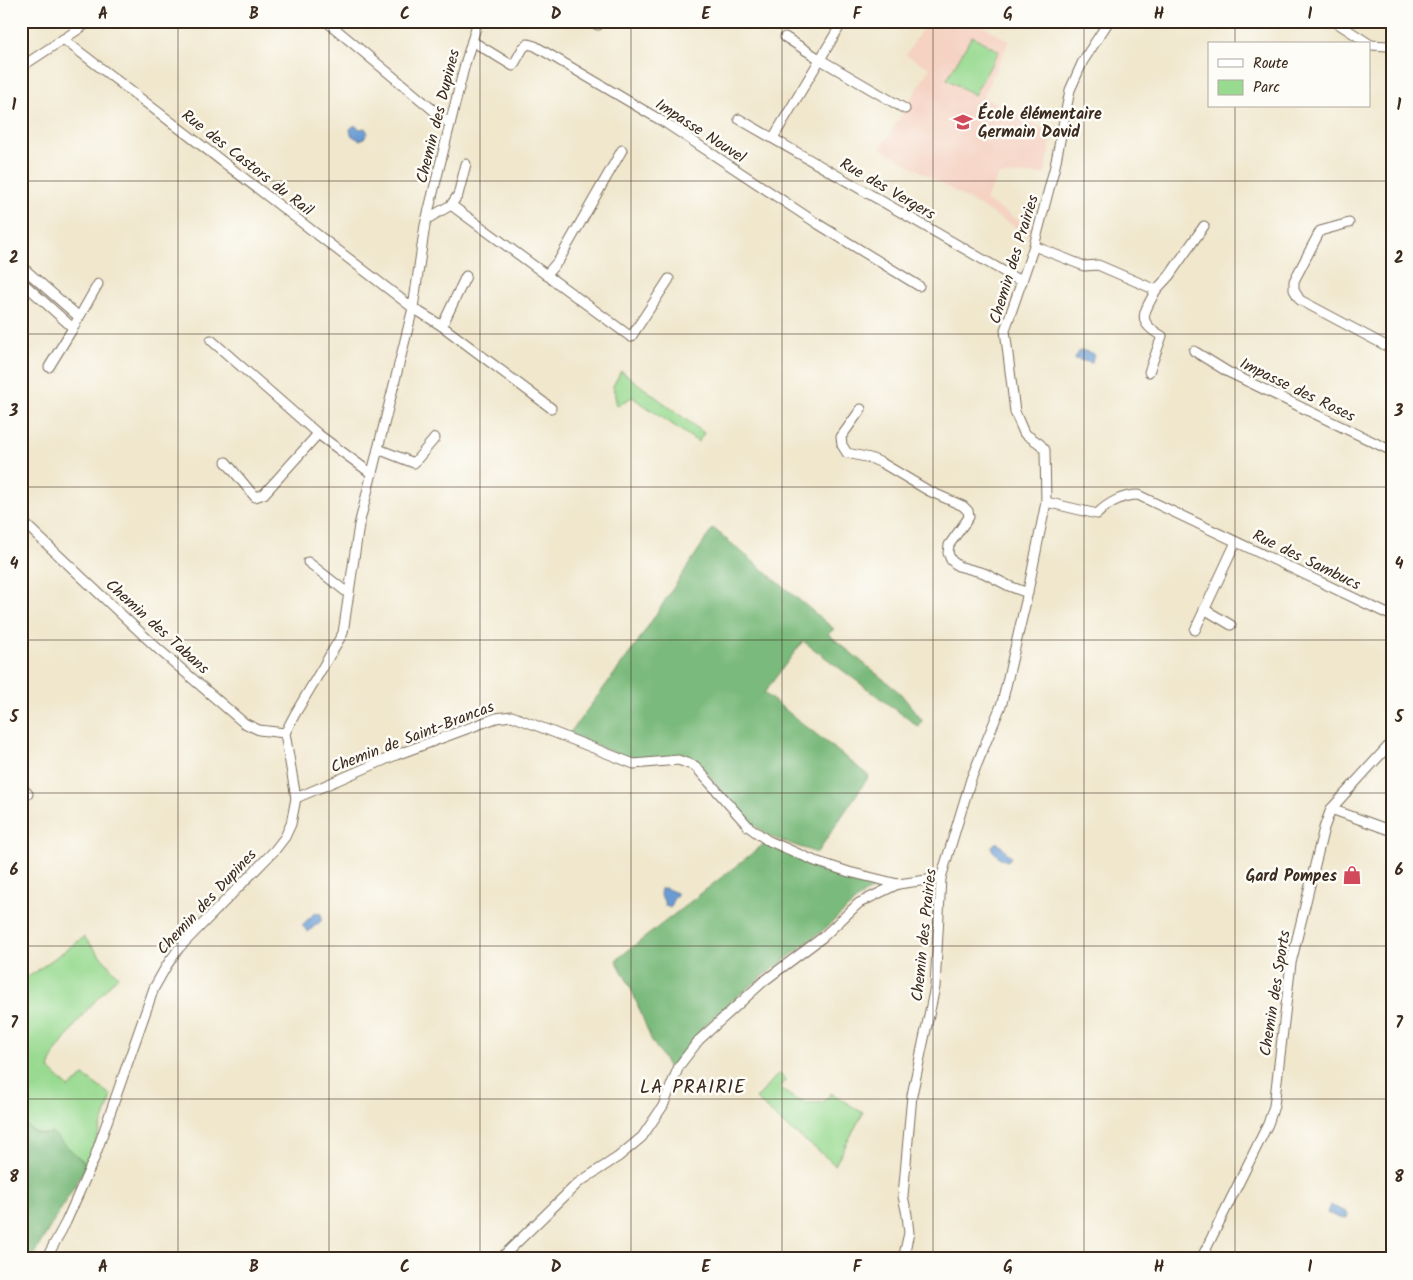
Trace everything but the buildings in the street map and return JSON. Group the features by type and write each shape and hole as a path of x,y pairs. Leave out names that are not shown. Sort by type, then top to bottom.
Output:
{"street":[{"path":"21,67 90,21"},
{"path":"326,21 450,124"},
{"name":"Chemin des Dupines","path":"46,1259 66,1222 94,1159 154,988 167,964 179,948 280,843 291,824 296,798 285,733 343,633 359,525 413,308 427,219 465,64 478,21"},
{"path":"590,21 598,25 602,21"},
{"path":"772,138 844,21"},
{"name":"Chemin des Prairies","path":"903,1259 909,1233 903,1196 912,1095 935,987 940,878 972,778 1002,703 1028,593 1046,502 1045,450 1040,444 1024,433 1015,412 1005,330 1034,246 1055,166 1070,90 1083,61 1109,21"},
{"path":"1334,21 1366,42"},
{"path":"785,37 906,109"},
{"name":"Rue des Castors du Rail","path":"63,39 413,308"},
{"name":"Impasse Nouvel","path":"472,42 513,66 523,48 528,44 535,46 667,124 818,224 920,286"},
{"path":"1370,44 1388,46"},
{"name":"Rue des Vergers","path":"739,119 1022,282"},
{"path":"546,275 558,260 622,150"},
{"path":"427,219 451,204 458,195 466,164"},
{"path":"451,204 631,337 669,279"},
{"path":"1349,222 1320,230 1294,281 1294,290 1300,300 1392,349"},
{"path":"1149,372 1162,336 1145,324 1145,312 1156,290 1169,276 1204,226"},
{"path":"1034,246 1084,266 1098,265 1156,290"},
{"path":"21,266 79,318"},
{"path":"442,326 466,276"},
{"path":"21,282 73,328"},
{"path":"49,367 98,284"},
{"path":"413,308 442,326 551,408"},
{"path":"211,340 318,434 372,474"},
{"name":"Impasse des Roses","path":"1194,351 1228,372 1392,450"},
{"path":"861,409 841,437 842,445 847,453 870,458 882,463 930,491 963,506 968,511 969,517 949,545 948,553 950,560 958,566 984,573 1008,586 1028,593"},
{"path":"226,462 255,497 264,494 318,434"},
{"path":"378,449 414,463 435,438"},
{"name":"Rue des Sambucs","path":"1046,502 1098,514 1112,502 1129,495 1138,495 1392,616"},
{"name":"Chemin des Tabans","path":"21,520 157,648 244,723 259,730 285,733"},
{"name":"Rue des Sambucs","path":"1195,630 1236,542"},
{"path":"308,562 349,594"},
{"path":"1204,609 1231,624"},
{"name":"Chemin de Saint-Brancas","path":"296,798 396,755 496,718 512,716 634,764 678,760 694,766 749,827 767,840 815,861 849,872 898,884 940,878"},
{"name":"Chemin des Sports","path":"1201,1259 1268,1124 1274,1106 1291,963 1324,828 1331,810 1392,742"},
{"path":"1331,810 1392,830"},
{"path":"500,1259 578,1183 618,1157 642,1137 663,1106 679,1066 699,1040 764,980 823,937 859,903 898,884"}],"shaded area":[{"name":"École élémentaire Germain David","path":"927,21 974,21 1009,41 983,97 1052,134 1045,174 999,175 985,200 1032,228 1029,235 881,148 930,68 906,55"}],"green space":[{"path":"972,36 999,51 974,95 947,79"},
{"path":"621,371 704,433 698,442 632,397 617,406 613,386"},
{"path":"713,528 834,629 828,634 900,693 922,720 919,727 803,641 764,693 869,776 817,853 768,836 741,814 701,766 690,758 646,759 625,757 569,734 633,649"},
{"path":"764,844 867,882 884,884 865,893 821,932 740,994 707,1023 673,1064 673,1074 651,1039 631,988 616,960"},
{"path":"84,937 118,976 85,1012 54,1054 49,1069 69,1088 84,1076 112,1096 87,1165 52,1133 39,1134 21,1122 21,982"},
{"path":"779,1073 786,1080 780,1088 800,1101 810,1103 824,1102 831,1093 863,1113 835,1165 788,1128 756,1099"},
{"path":"22,1122 39,1134 52,1133 87,1165 31,1259 21,1259"}],"water":[{"path":"353,126 360,129 365,128 368,133 363,139 359,140 351,135 350,129"},
{"path":"1082,350 1094,354 1092,363 1075,359 1077,353"},
{"path":"998,843 1011,857 1008,861 1001,859 992,850 992,846"},
{"path":"665,888 677,893 670,908 665,905 660,894 661,889"},
{"path":"315,913 321,914 322,920 308,932 302,925"},
{"path":"1330,1205 1346,1212 1348,1214 1347,1218 1343,1219 1327,1213"}],"place":[{"name":"École élémentaire Germain David","path":"963,122"},
{"name":"Gard Pompes","path":"1352,875"}],"district":[{"name":"LA PRAIRIE","path":"693,1086"}]}
